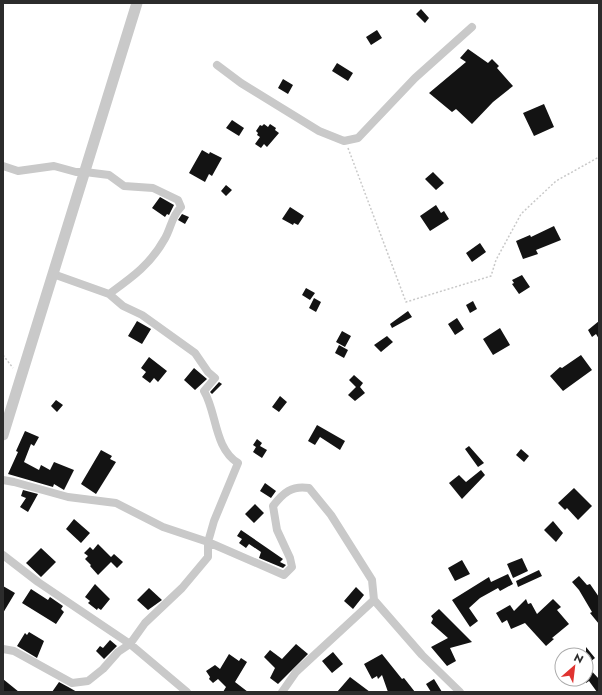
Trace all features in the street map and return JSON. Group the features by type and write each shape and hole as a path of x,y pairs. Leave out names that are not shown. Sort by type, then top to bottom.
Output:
{"street":[{"path":"3,435 137,3"},
{"path":"217,65 241,83 319,131 344,142 358,138 406,87 472,27"},
{"path":"3,166 18,171 54,166 76,172 109,175 124,186 153,188 178,200 181,207 173,215 164,240 147,265 108,294"},
{"path":"3,650 14,651 72,683 88,681 103,669 118,652 130,644 145,623 182,588 208,557 208,542 214,521 238,463 229,457 226,451 214,419 209,399 204,391 215,378 208,372 195,353 142,315 123,306 108,294 53,274"},
{"path":"3,480 68,497 116,503 163,527 208,542 284,575 292,567 290,558 277,530 273,506 282,496 298,486 309,488 331,516 372,580 374,600 422,655 460,692"},
{"path":"3,556 38,582 130,644 187,692"},
{"path":"282,692 296,672 374,600"}],"path":[{"path":"344,142 352,155 406,302 491,276 496,260 521,214 556,181 599,157"},
{"path":"3,355 22,377"}],"building":[{"path":"421,9 429,18 425,23 416,14"},
{"path":"377,30 382,38 371,45 366,37"},
{"path":"468,49 488,63 492,59 499,66 497,68 513,86 493,102 472,124 456,109 452,112 429,93 466,62 460,58"},
{"path":"337,63 353,73 348,81 332,71"},
{"path":"283,79 293,85 288,94 278,88"},
{"path":"544,104 554,127 534,136 523,113"},
{"path":"232,120 244,128 239,136 226,128"},
{"path":"264,124 268,127 270,124 276,128 275,130 279,133 267,147 264,144 261,148 255,144 260,137 257,135 258,133 256,131 260,125 262,126"},
{"path":"202,150 222,158 212,176 209,174 205,182 189,173"},
{"path":"433,172 444,183 436,190 425,179"},
{"path":"226,185 232,190 226,196 221,191"},
{"path":"160,197 174,205 169,215 167,214 165,217 152,208"},
{"path":"436,205 441,213 444,211 449,219 430,231 420,216"},
{"path":"290,207 304,216 298,225 294,223 293,225 282,219"},
{"path":"182,214 189,217 185,224 178,220"},
{"path":"554,226 561,240 536,250 538,254 523,259 516,241 530,235 531,237"},
{"path":"480,243 486,252 472,262 466,253"},
{"path":"522,275 530,287 519,294 512,284 514,283 512,280"},
{"path":"306,288 315,293 310,300 302,295"},
{"path":"314,298 321,302 316,312 309,308"},
{"path":"473,301 477,309 470,313 466,305"},
{"path":"408,311 412,317 392,328 390,324"},
{"path":"457,318 464,329 455,335 448,324"},
{"path":"137,321 151,329 142,344 128,336"},
{"path":"599,321 599,339 596,334 592,337 588,330"},
{"path":"500,328 510,345 493,355 483,339"},
{"path":"342,331 351,336 345,347 336,342"},
{"path":"387,336 393,342 381,352 374,345"},
{"path":"339,345 348,350 344,358 335,353"},
{"path":"581,355 592,370 563,391 550,376 560,367 562,368"},
{"path":"149,357 167,371 158,382 154,378 150,383 142,377 146,372 141,368"},
{"path":"194,368 207,379 195,390 184,380"},
{"path":"354,375 363,383 360,387 365,393 355,401 348,395 356,387 349,380"},
{"path":"219,382 222,384 212,394 210,392"},
{"path":"280,396 287,402 279,412 272,407"},
{"path":"56,400 63,405 57,412 51,406"},
{"path":"317,425 345,441 340,450 320,437 315,445 308,441"},
{"path":"25,431 39,437 34,446 31,444 24,462 39,470 41,465 50,470 54,462 74,470 64,490 54,484 53,487 8,474 18,452 16,451"},
{"path":"257,439 262,443 260,446 267,450 262,458 253,452 256,447 253,445"},
{"path":"469,446 484,463 478,467 465,449"},
{"path":"521,449 529,456 524,462 516,455"},
{"path":"101,450 112,456 110,459 116,462 96,494 81,484"},
{"path":"481,470 485,475 462,499 449,483 459,475 466,482"},
{"path":"265,483 276,491 271,498 260,491"},
{"path":"574,488 592,506 578,520 567,508 565,510 558,503"},
{"path":"23,490 38,494 28,512 20,507 26,498 21,496"},
{"path":"255,504 264,513 254,523 245,514"},
{"path":"74,519 90,533 81,543 66,529"},
{"path":"553,521 563,533 556,542 544,530"},
{"path":"241,530 283,559 280,562 286,565 283,568 259,558 261,552 249,544 246,548 239,543 242,539 237,536"},
{"path":"98,544 111,557 114,554 123,562 117,568 111,562 98,575 85,559 88,556 84,553 90,547 93,550"},
{"path":"41,548 56,562 41,577 26,563"},
{"path":"522,558 528,571 513,578 507,564"},
{"path":"462,560 470,574 455,581 448,568"},
{"path":"539,570 542,576 518,587 516,581"},
{"path":"508,574 513,584 500,591 498,588 480,598 469,608 478,621 470,627 452,600 489,577 491,582"},
{"path":"579,576 587,585 590,584 599,597 599,624 590,613 592,612 579,590 572,582"},
{"path":"95,584 110,599 101,610 98,608 97,610 88,603 90,601 85,597"},
{"path":"3,586 15,593 3,613"},
{"path":"356,587 364,595 353,609 344,601"},
{"path":"149,588 162,600 148,610 137,600"},
{"path":"31,589 48,600 50,597 63,606 61,609 64,612 56,624 22,603"},
{"path":"526,599 528,604 531,603 537,614 553,599 561,607 557,610 569,624 552,638 554,639 546,646 525,623 511,629 507,620 502,623 496,613 510,605 514,611"},
{"path":"439,609 472,642 450,648 456,661 447,666 431,647 448,638 431,623 433,619 431,616"},
{"path":"29,632 44,641 37,658 17,646 25,633 27,635"},
{"path":"110,640 117,646 104,659 96,651 100,646 103,648"},
{"path":"296,644 308,654 278,684 270,678 275,668 264,657 270,650 282,659"},
{"path":"333,652 343,664 332,673 322,661"},
{"path":"229,654 239,661 241,658 247,662 235,682 248,692 223,692 226,687 218,679 213,683 209,679 210,677 206,671 215,665 220,669"},
{"path":"382,654 402,679 404,678 415,692 388,692 382,675 378,679 377,676 372,679 364,664"},
{"path":"594,674 599,679 599,692 597,692 593,687"},
{"path":"350,677 370,692 337,692"},
{"path":"3,679 19,692 3,692"},
{"path":"434,679 442,692 431,692 426,684"},
{"path":"59,682 70,688 77,692 52,692"}]}
